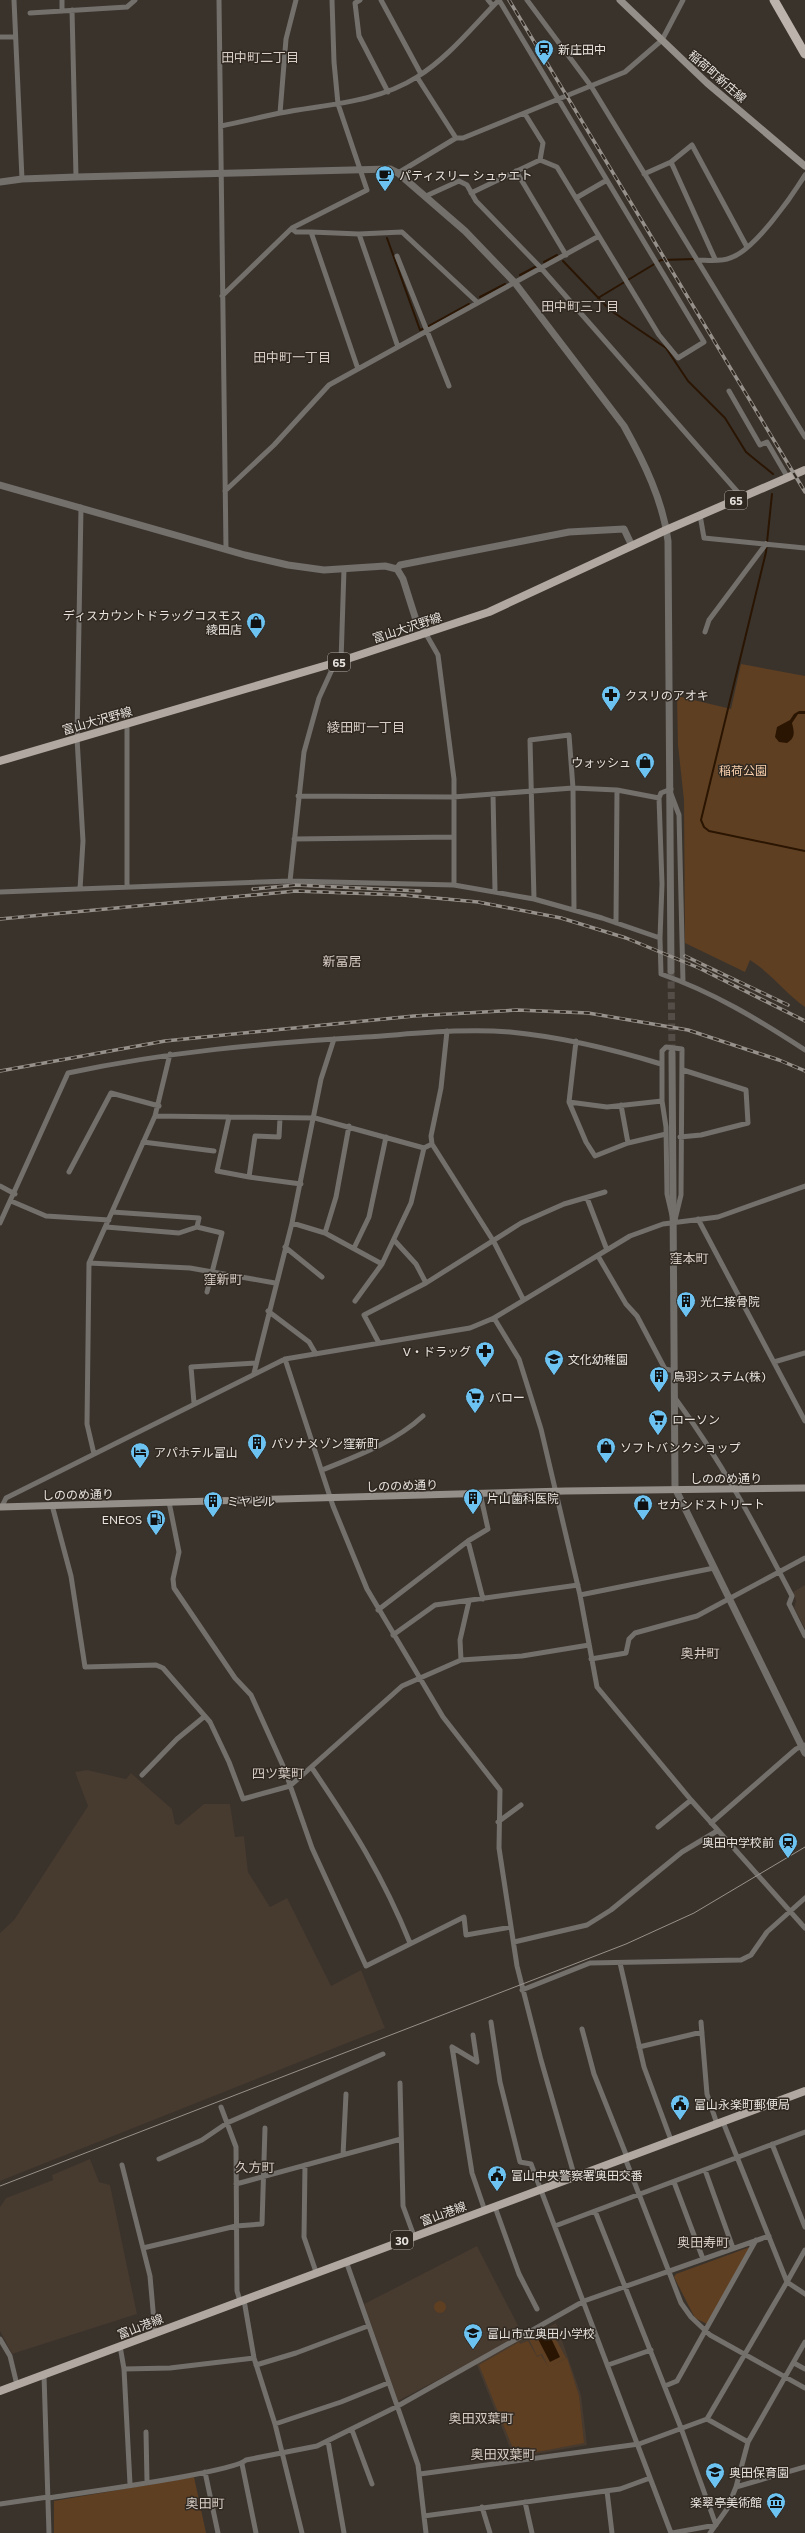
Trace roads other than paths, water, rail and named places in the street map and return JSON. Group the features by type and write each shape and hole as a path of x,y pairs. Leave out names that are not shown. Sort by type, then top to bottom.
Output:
{"highway":[{"path":"771,0 800,45"},
{"path":"774,0 805,54"}],"main road":[{"name":"稲荷町新庄線","path":"620,0 707,83 805,166"},
{"name":"富山大沢野線","path":"0,761 338,662 489,612 666,530 805,470"},
{"name":"しののめ通り","path":"1,1507 675,1488 805,1488"},
{"name":"富山港線","path":"0,2391 316,2272 575,2178 671,2140 805,2092"}],"street":[{"path":"14,0 22,179"},
{"path":"62,0 62,11"},
{"path":"30,12 127,7 135,0"},
{"path":"219,0 221,126 220,173 226,550"},
{"path":"280,113 286,39 296,0"},
{"path":"222,296 292,229 367,190 338,104 334,62 332,0"},
{"path":"360,0 355,4 359,36 388,92"},
{"path":"381,0 419,75 456,138"},
{"path":"488,0 493,6"},
{"path":"221,126 280,113 367,99 388,92 419,75 454,46 499,0 704,342 678,358 659,335 557,166 540,160 472,193"},
{"path":"527,0 591,86 805,437"},
{"path":"398,173 456,138 463,138 525,114 625,72 662,40 684,0"},
{"path":"72,10 76,177"},
{"path":"0,37 16,37"},
{"path":"525,114 543,143 540,160"},
{"path":"644,174 671,162 692,145 747,247"},
{"path":"671,162 715,259"},
{"path":"0,182 22,179 76,177 390,169 398,173 426,196 465,231 515,283 624,426 636,449 665,516 671,792 671,971"},
{"path":"516,172 566,254"},
{"path":"697,260 729,259 742,253 783,208 805,174"},
{"path":"576,198 607,180"},
{"path":"426,196 459,181 467,185 476,201 542,268 742,498"},
{"path":"292,229 296,232 359,234 402,232 477,302"},
{"path":"311,232 358,369"},
{"path":"359,234 398,347"},
{"path":"225,491 274,445 330,385 477,302 515,283 599,236"},
{"path":"397,256 449,386"},
{"path":"729,391 760,445 767,442 788,478"},
{"path":"0,485 81,506 226,550 288,565 324,570 384,566 397,569 403,579 416,620 438,655 454,779 454,885"},
{"path":"80,889 83,841 77,738 81,506"},
{"path":"700,516 704,538 805,548"},
{"path":"397,569 400,565 431,558 590,530 624,529 632,546"},
{"path":"705,632 709,620 766,544"},
{"path":"290,881 298,796 304,752 311,722 324,683 338,662 344,569"},
{"path":"127,723 127,886"},
{"path":"534,899 530,740 569,735 573,788 574,910"},
{"path":"298,796 453,797 573,788 617,790 659,798"},
{"path":"616,923 617,790"},
{"path":"671,792 661,793 659,798 662,884 660,974 683,982 750,1015 805,1050"},
{"path":"671,792 680,815 683,982"},
{"path":"492,794 495,891"},
{"path":"294,839 454,837"},
{"path":"0,892 290,881 454,885 534,899 574,910 660,938"},
{"path":"447,1031 441,1088 431,1136 432,1144 494,1242 523,1299"},
{"path":"0,1223 11,1201 51,1105 68,1073 170,1054 236,1046 447,1031 510,1032 576,1041 661,1064"},
{"path":"254,1373 268,1311 301,1184 315,1118 321,1079 334,1039"},
{"path":"576,1041 568,1102 586,1142 595,1156 628,1143 666,1134"},
{"path":"666,1047 682,1049 683,1070 683,1101 680,1137 681,1195 674,1224 667,1202 666,1134 662,1101 661,1064 662,1051 666,1047"},
{"path":"672,1053 675,1488 729,1600 804,1748 711,1823"},
{"path":"94,1454 87,1424 89,1263 159,1106 170,1054"},
{"path":"680,1137 701,1135 748,1124 746,1090 683,1070"},
{"path":"69,1172 111,1093 159,1106"},
{"path":"568,1102 606,1108 662,1101"},
{"path":"621,1105 628,1143"},
{"path":"155,1116 315,1118 349,1126 424,1148 432,1144"},
{"path":"229,1117 217,1171 301,1184"},
{"path":"249,1177 255,1136 279,1137 280,1118"},
{"path":"325,1233 336,1198 349,1126"},
{"path":"354,1248 369,1217 386,1137"},
{"path":"143,1142 214,1152"},
{"path":"355,1301 382,1264 411,1204 424,1148"},
{"path":"0,1186 14,1194"},
{"path":"1,1507 6,1498 254,1373 285,1359 470,1328 494,1318 523,1299 630,1236 651,1227 718,1217 749,1208 805,1186"},
{"path":"379,1343 364,1315 426,1283 521,1224 545,1211 605,1192"},
{"path":"587,1198 607,1250"},
{"path":"11,1201 46,1216 109,1220"},
{"path":"112,1212 198,1218 197,1227"},
{"path":"698,1220 805,1421"},
{"path":"292,1222 325,1233 382,1264"},
{"path":"106,1227 179,1234 197,1227 222,1233 207,1292"},
{"path":"394,1240 416,1264 426,1283"},
{"path":"285,1247 322,1277"},
{"path":"598,1256 626,1304 637,1316 656,1356 665,1369 675,1371"},
{"path":"89,1263 190,1268 275,1283"},
{"path":"268,1311 309,1342 316,1354"},
{"path":"494,1318 521,1365 541,1429 557,1491 578,1585 597,1687 717,1831 805,1928"},
{"path":"774,1362 805,1353"},
{"path":"285,1359 331,1498 366,1589 393,1635 420,1676 443,1717 500,1790 498,1822 499,1848 522,1990 575,2178"},
{"path":"194,1403 191,1367 256,1364"},
{"path":"675,1398 698,1429 735,1489 792,1596 789,1604 805,1636"},
{"path":"322,1470 362,1453 409,1429 423,1416"},
{"path":"378,1610 468,1541 488,1529 480,1493"},
{"path":"170,1502 179,1552 173,1579 174,1588 235,1678 251,1695 281,1762 312,1848 366,1966 464,1917 466,1935 511,1927"},
{"path":"52,1505 71,1576 85,1667 156,1665 163,1668 205,1716 229,1762 243,1799 290,1786 312,1768 402,1686 420,1676 461,1660 522,1656 589,1645"},
{"path":"468,1541 483,1599"},
{"path":"591,1659 626,1653 629,1639 635,1633 697,1616 805,1558"},
{"path":"580,1595 714,1568"},
{"path":"393,1635 432,1606 578,1585"},
{"path":"461,1660 460,1640 469,1601"},
{"path":"142,1775 174,1741 205,1716"},
{"path":"312,1768 366,1849 386,1886 410,1943"},
{"path":"658,1827 691,1800"},
{"path":"498,1822 520,1805"},
{"path":"514,1942 587,1925 611,1910 682,1852 717,1831"},
{"path":"522,1990 590,1963 741,1960 751,1955 767,1932 805,1898"},
{"path":"620,1963 639,2047 660,2116 671,2140"},
{"path":"491,2022 500,2082 520,2162 531,2164 672,2533 716,2525"},
{"path":"701,2022 707,2094 737,2157 787,2282 805,2294"},
{"path":"582,2029 594,2074 681,2303 691,2318 706,2332 805,2388"},
{"path":"639,2047 702,2032"},
{"path":"473,2035 477,2062 452,2047 472,2173 485,2211"},
{"path":"159,2159 202,2140 227,2123 383,2054"},
{"path":"400,2083 403,2206 414,2236"},
{"path":"343,2155 346,2094"},
{"path":"221,2107 236,2147 237,2291 242,2301 254,2358 283,2453 302,2533"},
{"path":"143,2248 236,2226 262,2224 265,2176 265,2128"},
{"path":"555,2226 737,2157 805,2133"},
{"path":"236,2184 401,2139"},
{"path":"772,2144 805,2227"},
{"path":"122,2165 150,2276 155,2333"},
{"path":"305,2165 304,2237 316,2272"},
{"path":"705,2170 733,2248"},
{"path":"674,2182 702,2259"},
{"path":"495,2207 519,2274 537,2309"},
{"path":"595,2211 665,2386 716,2525"},
{"path":"0,2504 205,2472 242,2464 246,2460 317,2446 396,2407 584,2302 769,2236"},
{"path":"665,2386 677,2381 706,2332 756,2240"},
{"path":"420,2474 638,2444 707,2418 805,2250"},
{"path":"346,2261 420,2474 426,2533"},
{"path":"256,2365 296,2353 368,2326"},
{"path":"0,2339 10,2356 17,2385"},
{"path":"710,2533 727,2509 736,2487 748,2442 805,2342"},
{"path":"120,2346 124,2369 130,2484"},
{"path":"608,2365 651,2350"},
{"path":"124,2369 170,2368 254,2358"},
{"path":"794,2363 805,2369"},
{"path":"44,2375 49,2533"},
{"path":"275,2424 341,2402 388,2383"},
{"path":"707,2418 748,2442"},
{"path":"352,2430 372,2484"},
{"path":"146,2432 147,2481"},
{"path":"328,2441 344,2533"},
{"path":"242,2464 256,2533"},
{"path":"736,2487 805,2467"},
{"path":"205,2472 218,2533"},
{"path":"424,2516 620,2489 650,2478"},
{"path":"607,2491 612,2533"},
{"path":"524,2502 532,2533"},
{"path":"482,2507 490,2533"}],"waterway":[{"path":"387,238 420,330 423,329"},
{"path":"544,262 557,255"},
{"path":"598,298 661,260 695,259"},
{"path":"563,261 610,310 666,348 688,381 725,418 746,452 773,474"},
{"path":"520,275 535,267"},
{"path":"480,297 505,284"},
{"path":"429,326 469,304"},
{"path":"772,494 766,552 701,820 704,827 709,831 805,851"}],"tunnel":[{"path":"671,971 672,1053"}],"tram line":[{"path":"0,2186 626,1944 694,1913 805,1847"}],"railway":[{"path":"509,0 805,492"},
{"path":"253,889 296,885 420,891"},
{"path":"0,919 296,891 403,895 478,902 561,918 626,938 699,968 805,1021"},
{"path":"685,956 788,1005"},
{"path":"0,1071 165,1041 414,1016 517,1010 588,1013 688,1030 779,1060 805,1071"}],"place":[{"name":"新庄田中","path":"544,66"},
{"name":"パティスリー シュゥエト","path":"385,192"},
{"name":"ディスカウントドラッグコスモス 綾田店","path":"256,639"},
{"name":"クスリのアオキ","path":"611,712"},
{"name":"ウォッシュ","path":"645,779"},
{"name":"光仁接骨院","path":"686,1318"},
{"name":"V・ドラッグ","path":"485,1368"},
{"name":"文化幼稚園","path":"554,1376"},
{"name":"鳥羽システム(株)","path":"659,1393"},
{"name":"バロー","path":"475,1414"},
{"name":"ローソン","path":"658,1436"},
{"name":"パソナメゾン窪新町","path":"257,1460"},
{"name":"ソフトバンクショップ","path":"606,1464"},
{"name":"アパホテル富山","path":"140,1469"},
{"name":"片山歯科医院","path":"473,1515"},
{"name":"ミヤビル","path":"213,1518"},
{"name":"セカンドストリート","path":"643,1521"},
{"name":"ENEOS","path":"156,1536"},
{"name":"奥田中学校前","path":"788,1859"},
{"name":"富山永楽町郵便局","path":"680,2121"},
{"name":"富山中央警察署奥田交番","path":"497,2192"},
{"name":"富山市立奥田小学校","path":"473,2350"},
{"name":"奥田保育園","path":"715,2489"},
{"name":"楽翠亭美術館","path":"776,2519"}],"district":[{"name":"田中町二丁目","path":"260,57"},
{"name":"田中町三丁目","path":"580,306"},
{"name":"田中町一丁目","path":"292,357"},
{"name":"綾田町一丁目","path":"366,727"},
{"name":"新冨居","path":"342,961"},
{"name":"窪本町","path":"689,1258"},
{"name":"窪新町","path":"223,1279"},
{"name":"奥井町","path":"700,1653"},
{"name":"四ツ葉町","path":"278,1773"},
{"name":"久方町","path":"255,2167"},
{"name":"奥田寿町","path":"703,2242"},
{"name":"奥田双葉町","path":"481,2418"},
{"name":"奥田双葉町","path":"503,2454"},
{"name":"奥田町","path":"205,2503"}],"park label":[{"name":"稲荷公園","path":"743,770"}]}
